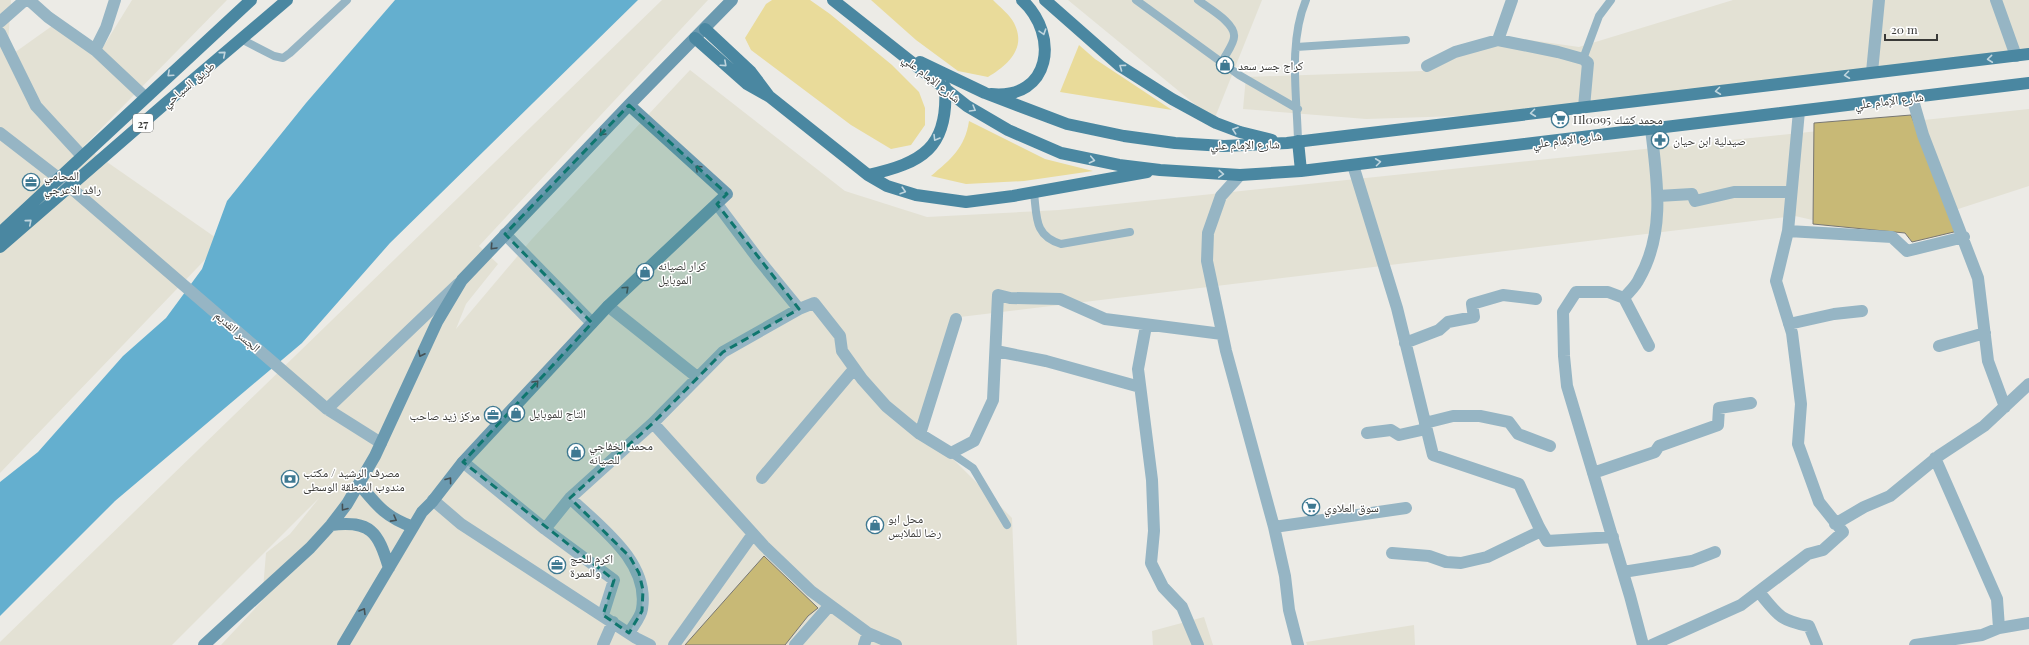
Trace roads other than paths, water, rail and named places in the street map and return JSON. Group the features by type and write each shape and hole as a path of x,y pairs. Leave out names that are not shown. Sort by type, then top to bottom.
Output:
{"main road":[{"name":"طريق السياحي","path":"0,233 144,97 251,0"},
{"name":"طريق السياحي","path":"0,247 287,0"},
{"path":"833,0 898,51"},
{"path":"985,94 1004,94 1022,89 1030,84 1039,73 1044,60 1046,44 1041,26 1031,9 1022,0"},
{"path":"1045,0 1120,66 1172,99 1216,123 1240,132 1293,142 1301,171"},
{"path":"705,29 751,72 770,97"},
{"path":"695,38 747,84 770,97 868,175 887,186 916,195 966,202 1034,192 1160,170"},
{"name":"شارع الإمام علي","path":"898,51 967,106 1008,130 1061,153 1119,165 1160,170 1240,175 1301,171 1353,165 2029,83"},
{"name":"شارع الإمام علي","path":"898,51 985,94 1067,124 1124,136 1175,143 1224,146 1293,142 2029,54"},
{"path":"868,175 896,169 915,161 931,147 942,129 946,108 945,87"}],"street":[{"path":"0,22 25,0"},
{"path":"29,0 48,17 95,50 144,97"},
{"path":"95,50 106,28 115,0"},
{"path":"327,409 462,280 629,105 732,0"},
{"path":"1498,40 1512,0"},
{"path":"1996,0 2016,56"},
{"path":"1872,72 1876,1"},
{"path":"0,33 36,106 82,156"},
{"path":"1427,66 1455,52 1498,40 1583,59 1588,63 1584,107"},
{"path":"1912,97 1923,135 1964,237 1978,278 1988,361 2005,407"},
{"path":"343,645 422,512 463,462 608,306 727,194 629,105"},
{"path":"1652,645 1741,605 1808,554 1823,550 1842,532 1819,502 1798,444 1801,404 1789,324 1776,281 1788,231 1799,111"},
{"path":"1624,298 1639,279 1656,233 1658,196 1651,129"},
{"name":"الجسر القديم","path":"0,133 70,187 327,409 381,443"},
{"path":"1353,165 1396,308 1433,455 1519,484 1547,541 1613,537"},
{"path":"1240,175 1222,196 1208,233 1207,261 1222,334 1274,527 1285,576 1289,610 1298,645"},
{"path":"1658,196 1692,194 1695,201 1734,192 1791,192"},
{"path":"717,204 759,260 799,309"},
{"path":"1788,231 1892,237 1907,251 1964,237"},
{"path":"505,234 592,323"},
{"path":"204,645 310,548 331,525 360,485 437,322 462,280"},
{"path":"1643,645 1643,640 1613,537 1567,386 1562,312 1576,292 1608,292 1624,298 1650,346"},
{"path":"545,529 570,498 653,423 723,352 799,309 814,303 840,336 842,351 854,368 886,406 920,434 951,453 974,441 993,400 998,295 1010,298 1060,299 1106,319 1146,326 1222,334"},
{"path":"1405,343 1439,330 1448,322 1474,317 1472,304 1503,295 1536,299"},
{"path":"608,306 697,377"},
{"path":"1789,324 1834,314 1862,311"},
{"path":"920,434 956,319"},
{"path":"1146,326 1138,369 1152,480 1154,531 1151,563 1164,587 1182,607 1198,645"},
{"path":"1939,346 1985,333"},
{"path":"996,351 1046,361 1140,387"},
{"path":"762,478 854,368"},
{"path":"1835,524 1864,507 1890,496 1936,458 1984,426 2029,384"},
{"path":"1593,473 1655,452 1659,446 1718,425 1719,408 1751,403"},
{"path":"1367,433 1391,430 1399,435 1453,416 1480,416 1509,422 1518,434 1550,446"},
{"path":"653,423 753,534 811,591 868,634 896,645"},
{"path":"1936,458 1997,599 1999,628"},
{"path":"463,462 545,529 614,580 603,645"},
{"path":"360,485 382,512 413,527"},
{"path":"570,498 630,557 638,573 643,590 642,611 629,633"},
{"path":"433,500 461,524 629,633 650,645"},
{"path":"1274,527 1406,508"},
{"path":"331,525 350,523 368,528 382,544 389,568"},
{"path":"1392,553 1429,556 1446,562 1461,563 1487,557 1541,531"},
{"path":"674,645 753,534"},
{"path":"1623,572 1692,561 1715,552"},
{"path":"1758,592 1781,618 1809,626 1817,645"},
{"path":"796,645 830,605"},
{"path":"1915,645 1982,635 1999,628 2029,623"},
{"path":"864,645 868,634"}],"lane":[{"path":"241,39 274,56 283,58 346,0"},
{"path":"1136,0 1239,75 1298,109"},
{"path":"1198,0 1234,29 1234,37 1222,62"},
{"path":"1293,142 1298,109 1296,47 1302,11 1306,0"},
{"path":"1583,59 1599,16 1611,0"},
{"path":"1296,47 1406,40"},
{"path":"1034,192 1037,218 1042,235 1050,241 1061,244 1130,232"},
{"path":"951,453 973,468 1007,525"}],"water":[{"path":"395,0 638,0 390,243 302,343 115,501 0,616 0,482 38,452 123,356 166,318 202,269 227,201 306,103"}],"place":[{"name":"كراج جسر سعد","path":"1225,65"},
{"name":"Hl0095 محمد كشك","path":"1560,119"},
{"name":"صيدلية ابن حيان","path":"1660,140"},
{"name":"المحامي رافد الاعرجي","path":"31,182"},
{"name":"كرار لصيانه الموبايل","path":"645,272"},
{"name":"التاج للموبايل","path":"516,413"},
{"name":"مركز زيد صاحب","path":"493,415"},
{"name":"محمد الخفاجي للصيانه","path":"576,452"},
{"name":"مصرف الرشيد / مكتب مندوب المنطقة الوسطى","path":"290,479"},
{"name":"سوق العلاوي","path":"1311,507"},
{"name":"محل ابو رضا للملابس","path":"875,525"},
{"name":"اكرم للحج والعمرة","path":"557,565"}]}
